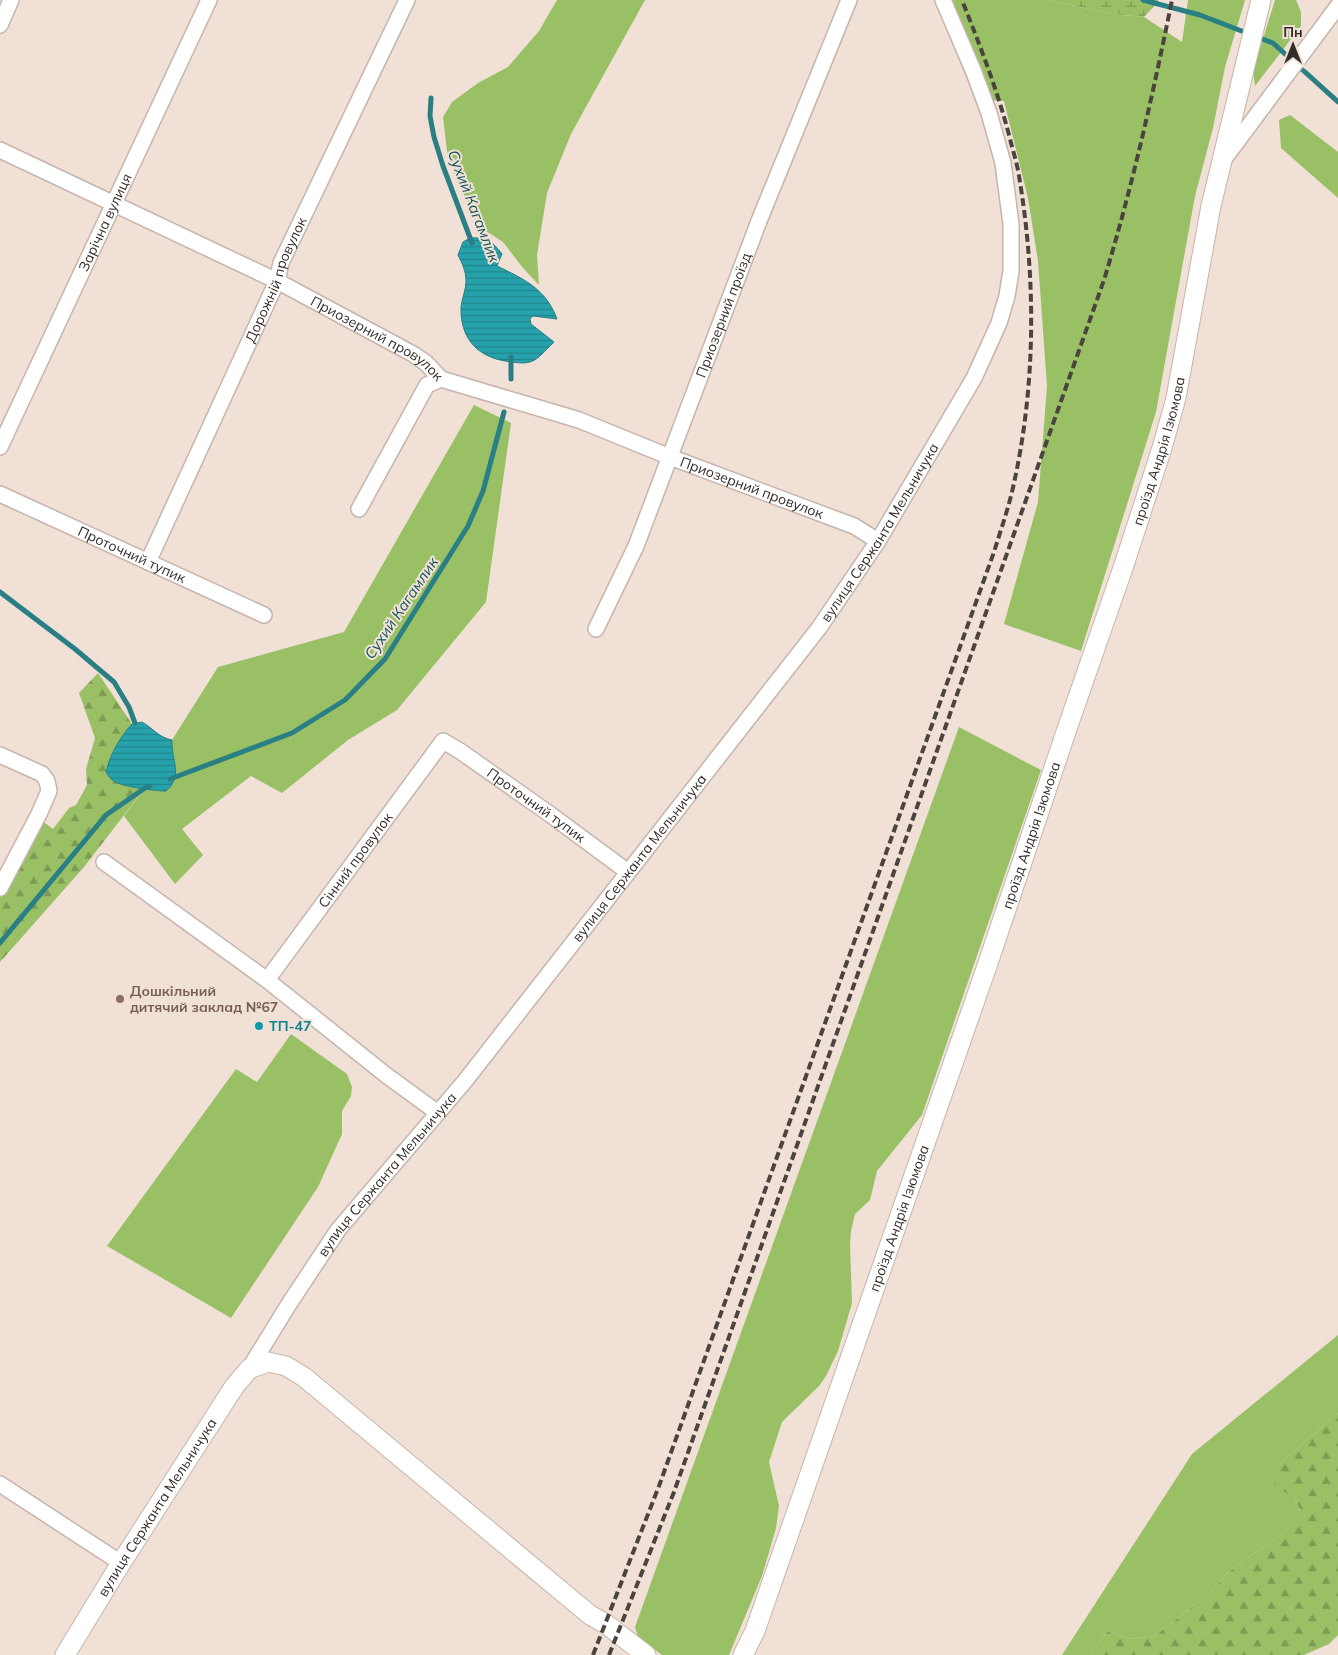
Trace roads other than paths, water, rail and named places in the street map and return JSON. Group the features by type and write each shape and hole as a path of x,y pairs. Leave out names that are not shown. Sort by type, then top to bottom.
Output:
{"street":[{"path":"0,25 11,0"},
{"name":"Зарічна вулиця","path":"0,446 209,0"},
{"name":"Дорожній провулок","path":"148,562 277,281 281,263 407,0"},
{"name":"Приозерний проїзд","path":"596,630 636,546 759,221 850,0"},
{"name":"вулиця Сержанта Мельничука","path":"65,1655 121,1563 234,1387 249,1369 288,1304 338,1230 471,1074 819,628 878,541 974,378 999,323 1008,296 1012,271 1010,224 1003,163 988,112 973,70 942,0"},
{"name":"проїзд Андрія Ізюмова","path":"743,1655 755,1631 834,1410 1126,559 1176,398 1211,206 1260,0"},
{"path":"1223,160 1338,6"},
{"name":"Приозерний провулок","path":"0,150 277,281 413,354 426,363 441,379 579,420 670,457 854,526 878,541"},
{"path":"359,509 427,385 441,379"},
{"name":"Проточний тупик","path":"0,494 264,615"},
{"name":"Проточний тупик","path":"443,741 536,804 628,872"},
{"name":"Сінний провулок","path":"267,980 443,741"},
{"path":"0,755 42,774 47,781 49,791 0,888"},
{"path":"104,862 267,980 386,1075 438,1113"},
{"path":"249,1369 268,1362 286,1366 304,1377 590,1615 606,1624 646,1655"},
{"path":"0,1484 121,1563"}],"water":[{"path":"470,238 481,238 492,243 502,254 497,266 533,286 547,300 552,309 557,319 533,316 530,319 531,324 554,342 533,361 522,363 505,361 486,355 478,350 467,336 461,318 466,277 464,267 458,255 463,242"},
{"path":"142,722 160,735 172,740 176,773 166,791 124,785 113,780 106,772 113,752 123,734 132,724"}],"waterway":[{"path":"1143,0 1200,15 1273,43 1338,102"},
{"name":"Сухий Кагамлик","path":"431,98 430,116 434,137 472,243"},
{"name":"Сухий Кагамлик","path":"511,357 511,379"},
{"name":"Сухий Кагамлик","path":"170,779 292,733 345,700 385,659 468,526 483,491 504,412"},
{"path":"0,592 75,649 114,682 129,707 135,723"},
{"name":"Сухий Кагамлик","path":"0,943 106,815 150,786"}],"railway":[{"path":"593,1655 659,1486 994,552 1014,483 1021,445 1030,369 1031,291 1025,214 1018,171 1000,104 962,0"},
{"path":"609,1655 674,1492 1104,280 1124,211 1172,0"}],"place":[{"name":"Дошкільний дитячий заклад №67","path":"120,999"},
{"name":"ТП-47","path":"259,1026"}]}
